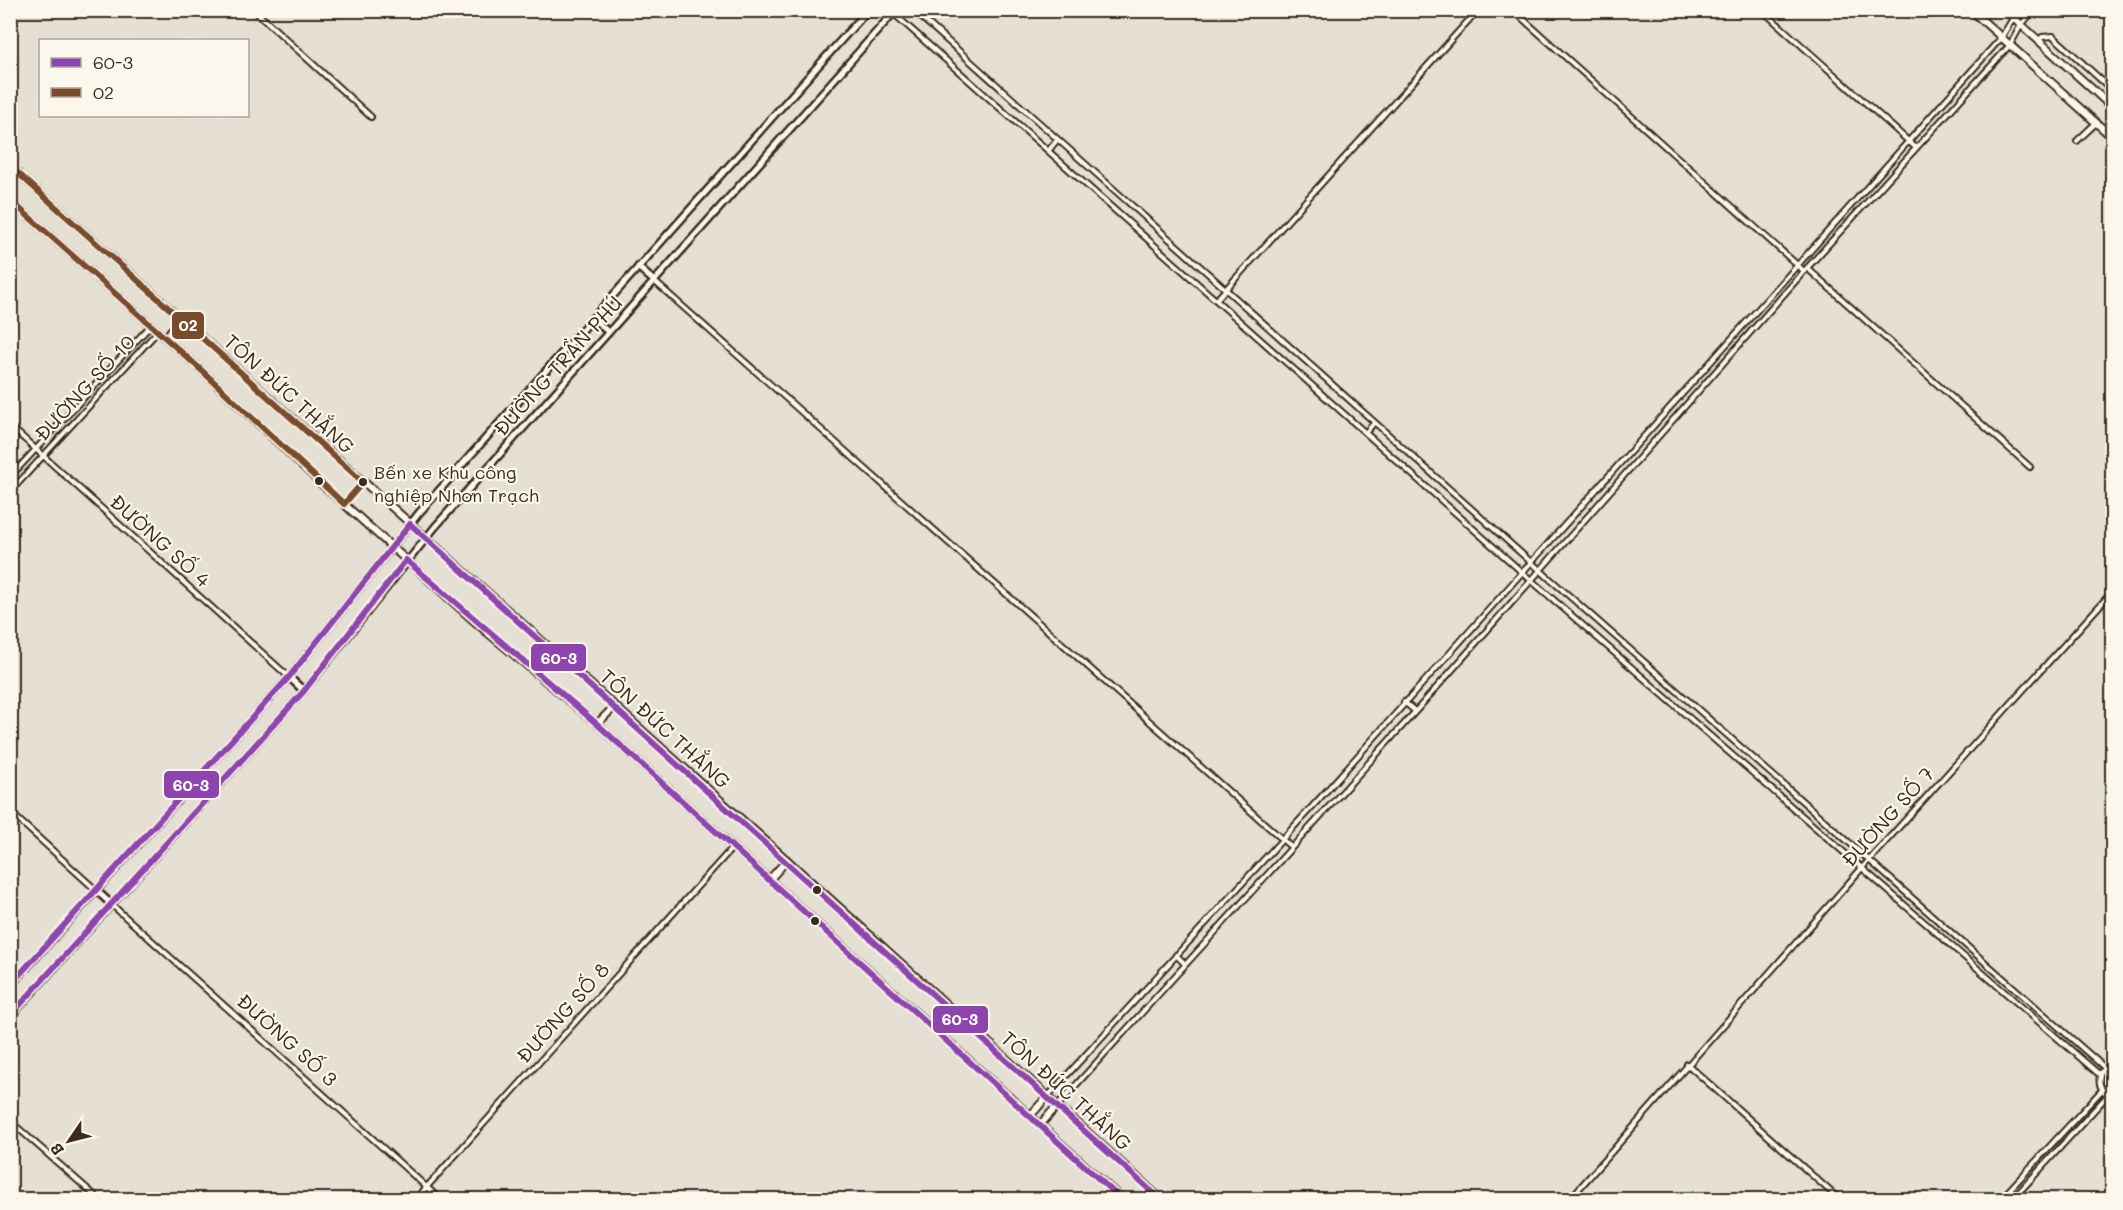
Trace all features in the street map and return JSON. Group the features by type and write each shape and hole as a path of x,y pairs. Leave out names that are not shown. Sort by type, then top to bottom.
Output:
{"main road":[{"name":"ĐƯỜNG TRẦN PHÚ","path":"10,986 289,677 410,524 868,10"},
{"path":"1971,10 2112,137"},
{"path":"2005,10 2112,107"},
{"name":"ĐƯỜNG TRẦN PHÚ","path":"10,1017 304,691 406,560 893,12"},
{"name":"TÔN ĐỨC THẮNG","path":"10,166 787,860 1162,1200"},
{"name":"TÔN ĐỨC THẮNG","path":"10,200 158,331 406,560 597,724 1123,1200"},
{"path":"638,267 654,281"},
{"path":"593,318 608,332"},
{"path":"165,338 181,319"},
{"path":"289,677 304,691"},
{"path":"597,724 615,706"},
{"path":"770,879 787,860"},
{"path":"96,890 111,904"},
{"path":"1030,1116 1047,1097"},
{"path":"1040,1125 1057,1106"}],"street":[{"path":"254,10 371,117"},
{"path":"913,10 1530,562 2105,1068"},
{"path":"1217,300 1478,10"},
{"path":"1513,10 1797,264 1806,269 2030,467"},
{"path":"1762,10 1915,147"},
{"path":"1047,1097 1282,839 2001,38 2018,10"},
{"path":"1057,1106 1415,712 1806,269 2010,45 2021,25 2034,10"},
{"path":"893,12 1532,581 2100,1075"},
{"path":"2039,41 2042,37 2053,36 2112,90"},
{"path":"2077,141 2096,122"},
{"path":"1049,150 1057,140"},
{"path":"654,281 1292,848"},
{"name":"ĐƯỜNG SỐ 10","path":"10,477 151,325"},
{"name":"ĐƯỜNG SỐ 10","path":"10,492 158,331"},
{"path":"1366,432 1374,423"},
{"name":"ĐƯỜNG SỐ 4","path":"10,426 289,677"},
{"name":"ĐƯỜNG SỐ 7","path":"1569,1199 1868,861 2112,592"},
{"path":"1404,702 1415,712"},
{"path":"10,812 96,890"},
{"name":"ĐƯỜNG SỐ 8","path":"415,1200 733,847"},
{"name":"ĐƯỜNG SỐ 3","path":"111,904 441,1200"},
{"path":"1176,955 1185,964"},
{"path":"1687,1064 1840,1200"},
{"path":"2012,1200 2110,1095 2099,1083 2100,1075 2105,1068 2112,1065"},
{"path":"2000,1200 2103,1090"},
{"path":"10,1121 100,1200"}],"shaded area":[{"path":"10,11 2112,11 2112,1199 11,1199"}],"transit line":[{"name":"02","path":"10,166 363,482 344,504 198,367 10,200"},
{"name":"60-3","path":"10,985 289,677 410,524 1161,1200"},
{"name":"60-3","path":"10,1016 304,691 406,560 597,724 1122,1200"}],"place":[{"name":"Bến xe Khu công nghiệp Nhơn Trạch","path":"363,482"}]}
